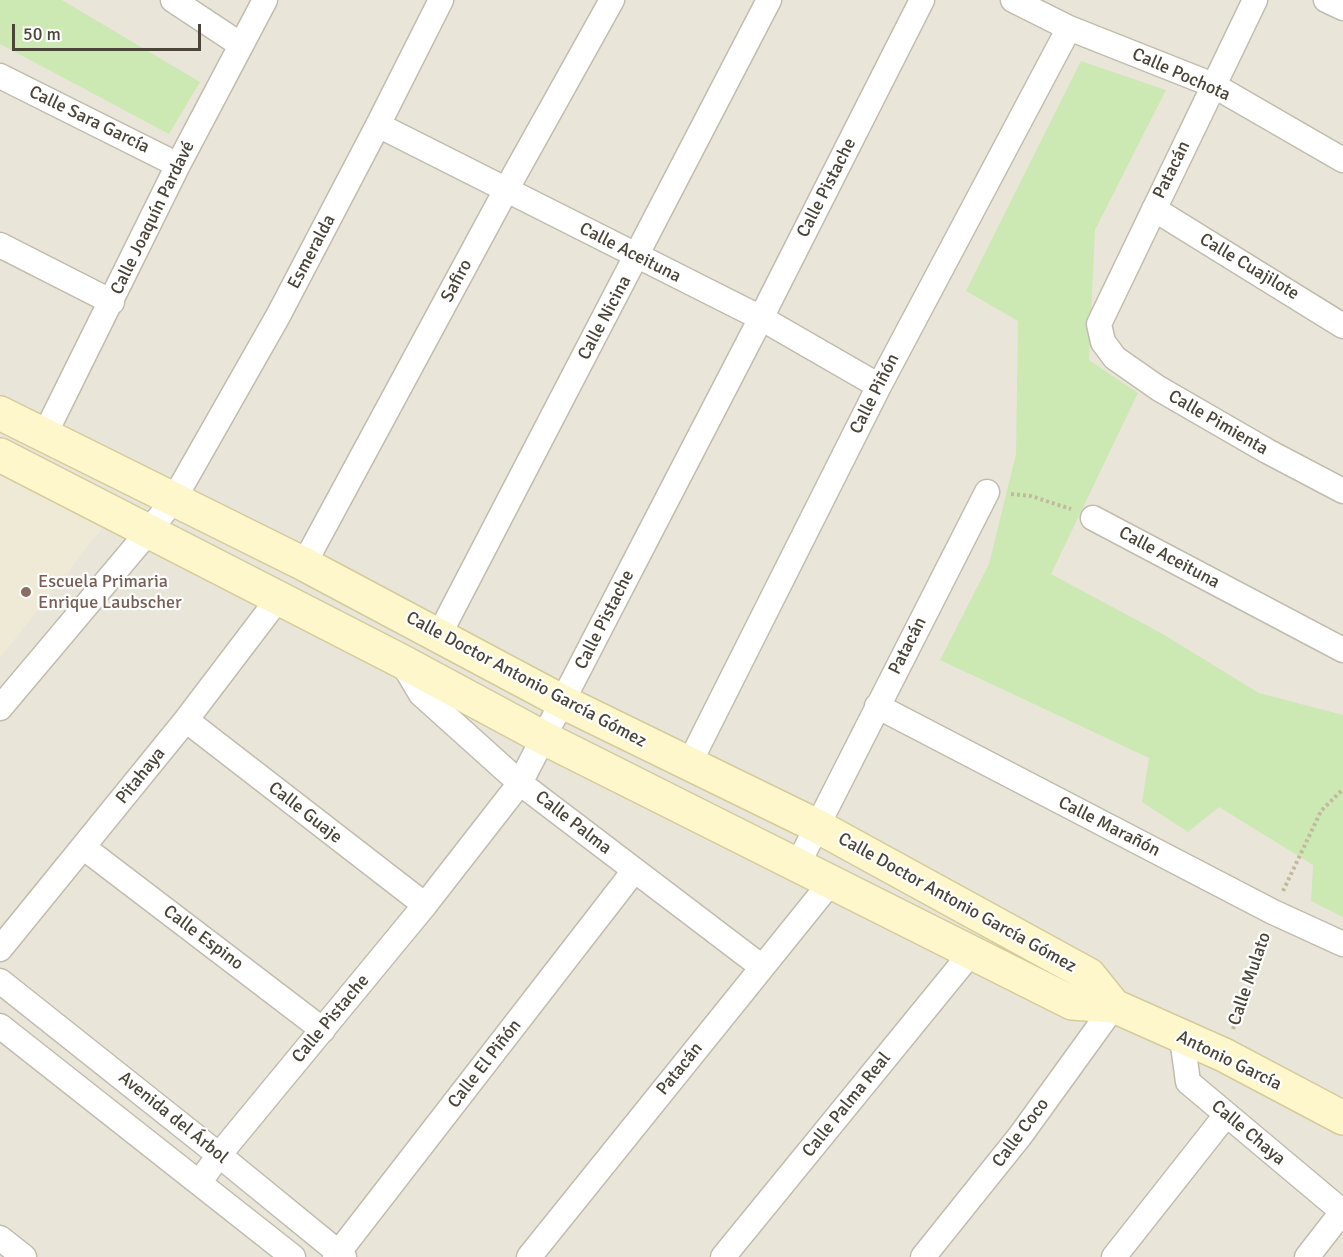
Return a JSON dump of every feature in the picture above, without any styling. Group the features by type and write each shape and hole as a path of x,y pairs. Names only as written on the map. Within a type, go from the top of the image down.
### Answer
{"street":[{"path":"173,0 241,45"},
{"name":"Calle Joaquín Pardavé","path":"44,436 178,165 265,0"},
{"name":"Esmeralda","path":"0,708 174,499 278,316 441,0"},
{"name":"Safiro","path":"304,564 506,190 612,0"},
{"name":"Calle Nicina","path":"439,635 769,0"},
{"name":"Calle Pistache","path":"199,1183 219,1155 425,905 520,783 761,318 922,0"},
{"name":"Calle Pochota","path":"1014,0 1069,28 1213,85 1343,160"},
{"name":"Patacán","path":"1103,342 1099,324 1255,0"},
{"path":"1326,0 1343,8"},
{"name":"Calle Piñón","path":"689,764 879,386 1069,28"},
{"name":"Calle Sara García","path":"0,76 178,165"},
{"name":"Calle Aceituna","path":"378,125 761,318 879,386"},
{"name":"Calle Cuajilote","path":"1154,209 1343,326"},
{"path":"0,245 112,302"},
{"name":"Calle Pimienta","path":"1103,342 1115,358 1158,388 1267,451 1343,491"},
{"name":"Calle Doctor Antonio García Gómez","path":"0,413 304,564 563,702 817,826 1089,975 1114,1006"},
{"name":"Calle Doctor Antonio García Gómez","path":"0,455 401,661 544,738 1072,1003 1114,1006"},
{"name":"Patacán","path":"798,864 987,492"},
{"name":"Calle Aceituna","path":"1093,518 1343,650"},
{"name":"Pitahaya","path":"0,949 186,720 278,599"},
{"name":"Calle Palma","path":"401,661 421,694 520,783 762,967"},
{"name":"Calle Marañón","path":"877,706 1273,912 1343,944"},
{"name":"Calle Guaje","path":"186,720 425,905"},
{"name":"Calle Espino","path":"83,847 323,1030"},
{"name":"Calle El Piñón","path":"339,1256 634,871"},
{"name":"Patacán","path":"529,1257 831,882"},
{"name":"Calle Palma Real","path":"723,1257 971,953"},
{"name":"Avenida del Árbol","path":"0,981 219,1155 339,1256"},
{"name":"Antonio García","path":"1114,1006 1224,1055 1343,1118"},
{"name":"Calle Coco","path":"924,1257 1020,1136 1114,1006"},
{"name":"Avenida del Árbol","path":"0,1026 293,1257"},
{"name":"Calle Chaya","path":"1182,1038 1188,1082 1343,1212"},
{"path":"1114,1257 1226,1115"},
{"path":"1307,1257 1343,1212"},
{"path":"0,1238 24,1257"}],"path":[{"path":"987,492 1031,496 1093,518"},
{"name":"Calle Mulato","path":"1224,1055 1273,912 1322,812 1343,789"}],"shaded area":[{"path":"0,0 1343,0 1343,1257 0,1257"},
{"name":"Escuela Primaria Enrique Laubscher","path":"0,472 104,526 0,658"}],"green space":[{"path":"0,0 62,0 200,82 169,134 0,44"},
{"path":"1081,61 1166,90 1095,230 1089,360 1138,393 1051,574 1161,633 1259,693 1343,715 1343,917 1311,901 1313,865 1219,807 1188,832 1142,802 1149,758 940,660 989,564 1016,454 1018,321 966,291"}],"place":[{"name":"Escuela Primaria Enrique Laubscher","path":"26,592"}]}
